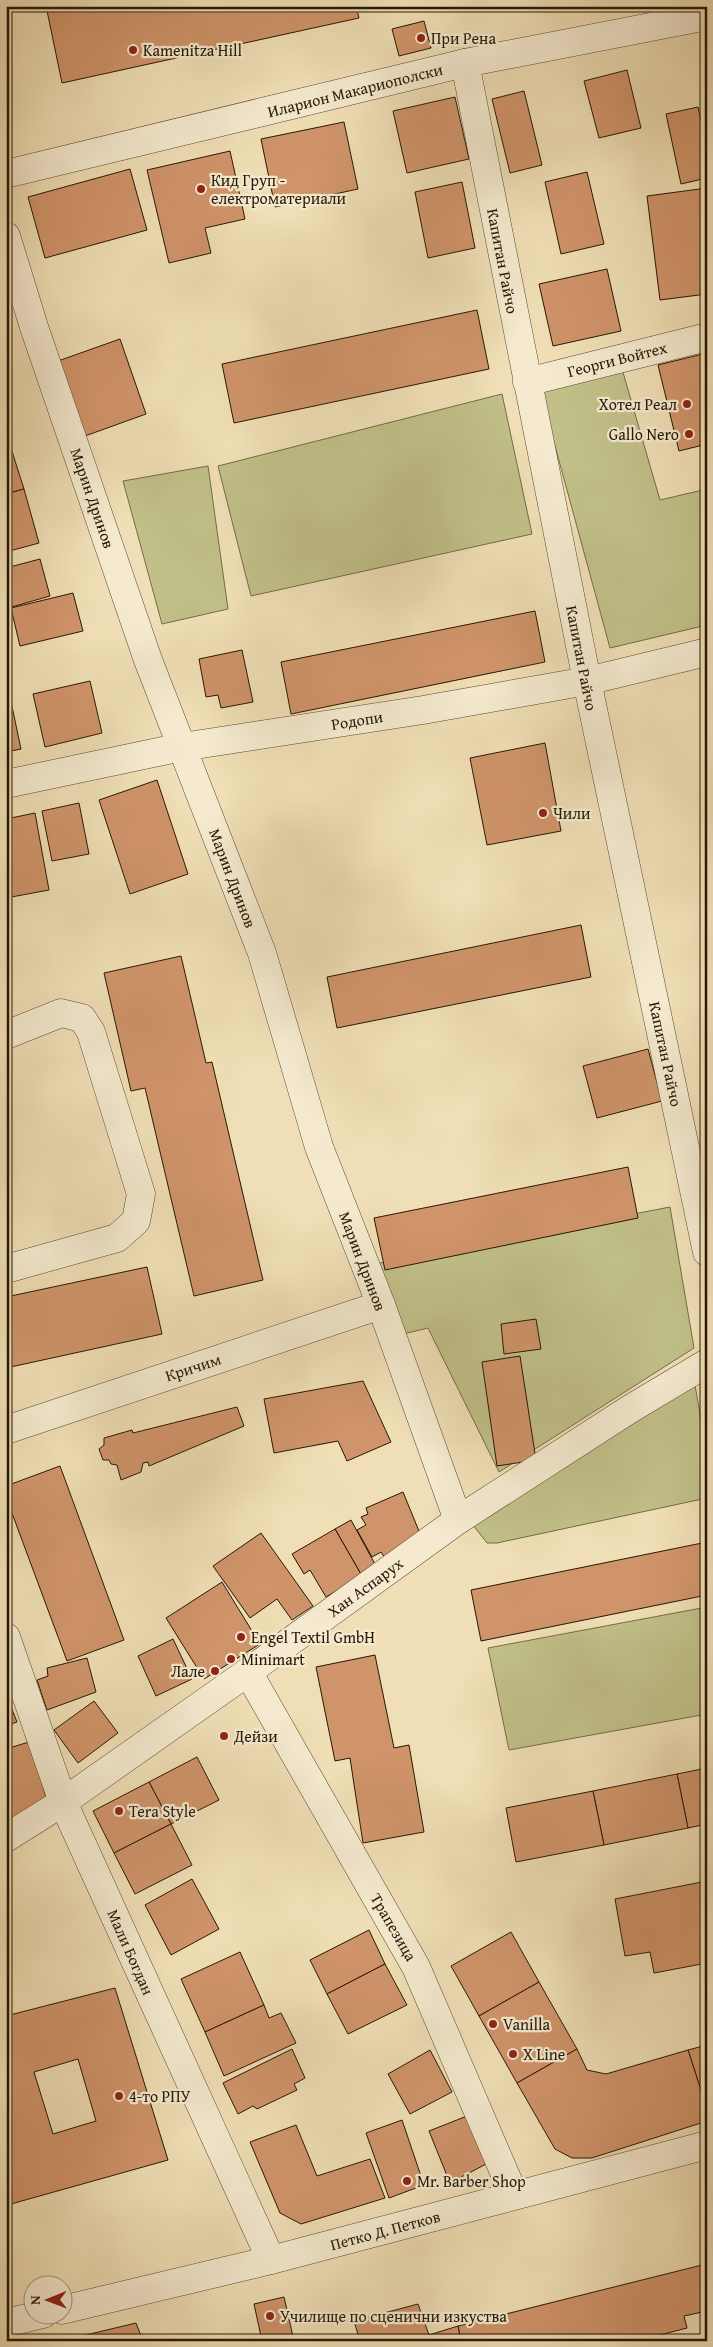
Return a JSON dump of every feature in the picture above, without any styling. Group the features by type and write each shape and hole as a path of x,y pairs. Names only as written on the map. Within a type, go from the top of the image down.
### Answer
{"street":[{"name":"Иларион Макариополски","path":"6,174 465,63 707,16"},
{"name":"Капитан Райчо","path":"465,63 587,681 707,1252"},
{"name":"Марин Дринов","path":"6,236 34,327 148,660 262,954 319,1147 380,1305 458,1520"},
{"name":"Георги Войтех","path":"527,382 707,337"},
{"name":"Родопи","path":"6,784 182,747 422,710 587,681 707,652"},
{"path":"6,1035 62,1013 82,1018 91,1032 141,1194 136,1221 117,1238 6,1269"},
{"name":"Кричим","path":"6,1430 380,1305"},
{"name":"Хан Аспарух","path":"6,1838 63,1802 248,1672 458,1520 630,1409 707,1364"},
{"name":"Мали Богдан","path":"6,1637 63,1802 271,2260"},
{"name":"Трапезица","path":"248,1672 416,1967 514,2194"},
{"name":"Петко Д. Петков","path":"72,2308 271,2260 514,2194 707,2146"},
{"path":"6,2323 22,2319"}],"shaded area":[{"path":"622,369 660,500 707,489 707,625 610,648 539,387"},
{"path":"502,394 532,534 251,596 218,466"},
{"path":"208,466 228,609 162,624 123,481"},
{"path":"670,1207 694,1348 499,1472 428,1328 399,1335 370,1265"},
{"path":"694,1380 707,1452 707,1498 497,1543 487,1543 470,1521"},
{"path":"707,1607 707,1714 509,1750 488,1648"}],"building":[{"name":"Kamenitza Hill","path":"46,6 356,6 359,18 62,83"},
{"path":"424,21 431,48 399,56 392,29"},
{"path":"627,70 641,128 599,138 584,81"},
{"path":"524,91 542,165 510,173 492,99"},
{"path":"455,97 469,159 407,173 393,111"},
{"path":"698,107 707,148 707,178 681,184 666,114"},
{"path":"344,122 358,189 275,207 261,139"},
{"path":"230,151 245,219 205,228 211,253 169,263 147,170"},
{"path":"130,169 147,230 45,258 28,197"},
{"path":"587,172 604,244 561,254 545,182"},
{"path":"462,182 475,248 428,258 415,192"},
{"path":"707,188 707,294 660,300 647,196"},
{"path":"607,269 621,331 553,346 539,284"},
{"path":"477,310 489,369 234,423 222,364"},
{"path":"120,339 146,414 85,436 58,361"},
{"name":"Хотел Реал","path":"707,353 707,444 679,451 658,365"},
{"path":"10,445 24,489 6,494 6,447"},
{"path":"24,489 39,543 6,552 6,494"},
{"path":"40,559 50,596 8,608 6,568"},
{"path":"73,593 83,631 20,646 11,608"},
{"path":"535,611 545,662 291,714 281,662"},
{"path":"242,650 253,702 221,708 218,695 206,697 199,659"},
{"path":"6,678 21,749 6,752"},
{"path":"90,681 102,733 45,747 33,694"},
{"path":"545,743 561,831 487,845 470,758"},
{"path":"157,780 188,874 130,894 99,800"},
{"path":"79,803 89,854 52,861 42,811"},
{"path":"35,813 49,890 6,898 6,819"},
{"path":"581,925 591,977 337,1028 327,977"},
{"path":"181,956 206,1063 212,1062 263,1280 194,1296 145,1088 131,1091 104,973"},
{"path":"6,1002 13,1020 6,1022"},
{"path":"648,1049 662,1101 597,1118 583,1066"},
{"path":"628,1167 638,1218 385,1270 374,1218"},
{"path":"147,1267 162,1334 6,1368 6,1297"},
{"path":"536,1319 541,1349 504,1354 501,1324"},
{"path":"520,1356 536,1460 497,1466 482,1362"},
{"path":"363,1381 391,1442 347,1461 338,1441 274,1453 264,1399"},
{"path":"237,1407 244,1426 149,1466 148,1462 143,1463 141,1472 121,1480 117,1465 111,1464 109,1460 103,1460 99,1449 104,1445 104,1438 132,1430 133,1433"},
{"path":"60,1466 124,1640 67,1661 6,1497 6,1486"},
{"path":"403,1492 421,1536 385,1558 381,1552 372,1557 357,1530 366,1525 361,1517 368,1514 366,1508"},
{"path":"351,1520 376,1566 362,1576 335,1529"},
{"path":"335,1529 362,1576 326,1597 310,1570 304,1574 292,1554"},
{"path":"261,1533 313,1606 292,1620 277,1599 250,1618 213,1566"},
{"path":"707,1542 707,1595 481,1641 471,1590"},
{"path":"222,1582 260,1644 204,1679 166,1618"},
{"path":"173,1639 192,1679 156,1696 138,1656"},
{"path":"375,1655 394,1748 409,1745 424,1832 363,1843 350,1758 335,1761 316,1667"},
{"path":"87,1658 96,1692 47,1710 37,1680 48,1676 47,1668"},
{"path":"6,1694 17,1722 6,1726"},
{"path":"94,1701 118,1733 78,1763 54,1730"},
{"path":"29,1742 49,1806 6,1820 6,1749"},
{"path":"197,1757 219,1800 171,1824 149,1782"},
{"path":"707,1768 707,1824 688,1828 677,1774"},
{"path":"677,1774 688,1828 604,1845 593,1791"},
{"path":"149,1782 171,1824 114,1853 93,1811"},
{"path":"593,1791 604,1845 516,1862 506,1808"},
{"path":"171,1824 192,1865 135,1894 114,1853"},
{"path":"192,1879 219,1929 171,1955 145,1905"},
{"path":"707,1881 707,1963 654,1973 650,1952 625,1956 615,1899"},
{"path":"369,1930 385,1964 327,1994 310,1960"},
{"path":"511,1932 539,1982 479,2016 451,1966"},
{"path":"240,1952 264,2005 205,2032 181,1979"},
{"path":"385,1964 407,2005 348,2034 327,1994"},
{"path":"539,1982 577,2049 517,2083 479,2016"},
{"name":"4-то РПУ","path":"115,1988 168,2160 11,2204 6,2188 6,2016","holes":["78,2059 96,2121 53,2134 34,2072"]},
{"path":"264,2005 269,2018 281,2013 296,2043 224,2076 205,2032"},
{"path":"707,2045 707,2109 688,2050"},
{"path":"292,2049 305,2078 294,2084 297,2090 257,2109 253,2106 238,2114 223,2083"},
{"path":"577,2049 587,2070 606,2074 688,2050 707,2109 707,2121 592,2158 572,2158 555,2149 517,2083"},
{"path":"430,2050 452,2092 410,2114 388,2074"},
{"path":"467,2116 488,2163 450,2183 429,2131"},
{"path":"402,2120 424,2185 389,2198 366,2133"},
{"path":"296,2125 317,2176 370,2159 385,2198 301,2224 280,2213 250,2142"},
{"path":"706,2264 707,2311 684,2316 687,2328 637,2341 461,2341 458,2326"},
{"path":"284,2297 294,2341 262,2341 254,2304"},
{"path":"418,2304 429,2335 458,2326 461,2341 360,2341 354,2321"},
{"path":"136,2323 143,2341 69,2341 69,2339"}],"place":[{"name":"При Рена","path":"421,38"},
{"name":"Kamenitza Hill","path":"133,50"},
{"name":"Кид Груп - електроматериали","path":"201,189"},
{"name":"Хотел Реал","path":"687,404"},
{"name":"Gallo Nero","path":"689,434"},
{"name":"Чили","path":"543,813"},
{"name":"Engel Textil GmbH","path":"241,1637"},
{"name":"Minimart","path":"231,1659"},
{"name":"Лале","path":"215,1671"},
{"name":"Дейзи","path":"224,1736"},
{"name":"Tera Style","path":"119,1811"},
{"name":"Vanilla","path":"493,2024"},
{"name":"X Line","path":"513,2054"},
{"name":"4-то РПУ","path":"119,2096"},
{"name":"Mr. Barber Shop","path":"407,2181"},
{"name":"Училище по сценични изкуства","path":"270,2316"}]}
